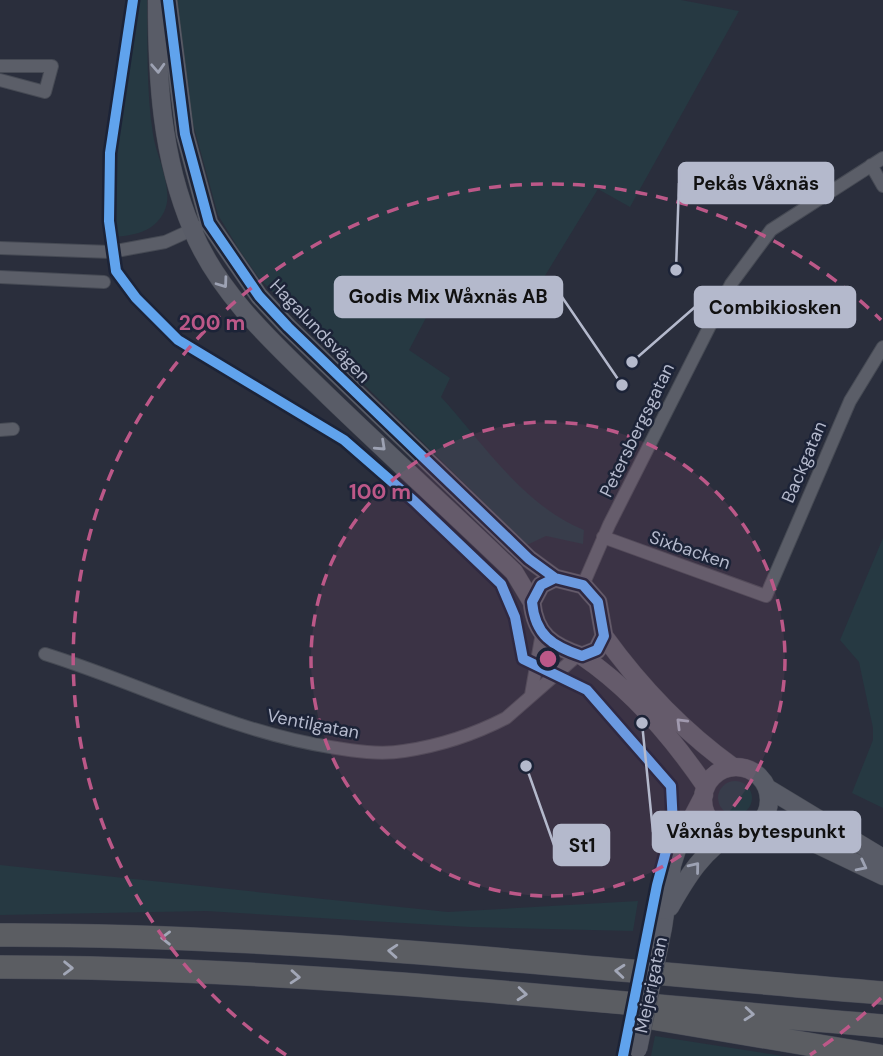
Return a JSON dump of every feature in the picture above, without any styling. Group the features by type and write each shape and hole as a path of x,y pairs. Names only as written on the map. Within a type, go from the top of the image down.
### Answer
{"highway":[{"path":"0,935 189,939 410,952 883,993"},
{"path":"0,967 189,970 559,997 883,1026"},
{"path":"559,997 663,1022 879,1056"}],"street":[{"name":"Hagalundsvägen","path":"157,0 158,69 164,136 200,226 288,327 529,559 555,578"},
{"name":"Hagalundsvägen","path":"168,0 185,134 208,262 262,331 514,572 532,602"},
{"path":"0,66 52,66 45,92 0,80"},
{"name":"Petersbergsgatan","path":"583,584 603,537 731,284 771,230 883,158"},
{"path":"871,165 883,186"},
{"path":"0,248 111,252 164,242 200,226"},
{"path":"0,277 104,282"},
{"name":"Backgatan","path":"766,596 850,401 883,346"},
{"name":"Sixbacken","path":"603,537 766,596"},
{"path":"883,858 767,788 753,772 733,767 703,746 651,693 604,636 598,602 583,584 555,578 541,585 532,602 534,616 542,634 555,646 580,655 606,672 638,702 687,759 705,791 706,812 711,820 726,831 795,834 883,876"},
{"path":"531,695 542,634"},
{"path":"580,655 597,650 604,636"},
{"name":"Ventilgatan","path":"45,654 272,737 369,752 404,752 470,733 506,718 580,655"},
{"path":"705,791 717,773 733,767"},
{"path":"744,830 760,822 768,806 767,788"},
{"name":"Mejerigatan","path":"637,1053 667,914 669,882 679,843 705,791"},
{"name":"Mejerigatan","path":"667,914 695,866 715,846 744,830"}],"shaded area":[{"path":"139,0 147,0 151,118 166,184 167,204 160,219 149,228 115,237 116,148"},
{"path":"176,0 681,0 739,11 630,207 598,189 521,315 448,276 409,350 450,378 441,397 523,489 542,506 584,530 583,544 546,536 527,545 259,278 218,215 192,120 180,50"},
{"path":"883,538 883,808 852,793 873,740 873,728 859,662 840,640"},
{"path":"735,781 747,786 752,798 747,810 735,815 723,810 718,798 723,786"},
{"path":"0,865 448,912 638,901 633,931 470,927 206,911 0,915"},
{"path":"655,1036 783,1056 651,1056"}],"cycle path":[{"path":"133,0 110,153 109,221 116,271 136,298 178,340 344,440 414,501 501,584 515,617 523,659 587,690 671,786 673,825 657,885 623,1056"},
{"path":"168,0 185,134 209,223 259,296 288,327 529,559 555,578 583,585 598,602 604,636 597,650 582,656 562,648 541,631 532,602 541,585 555,578"}],"place":[{"name":"Pekås Våxnäs","path":"676,270"},
{"name":"Combikiosken","path":"632,362"},
{"name":"Godis Mix Wåxnäs AB","path":"622,385"},
{"name":"Våxnås bytespunkt","path":"642,723"},
{"name":"St1","path":"526,766"}]}
